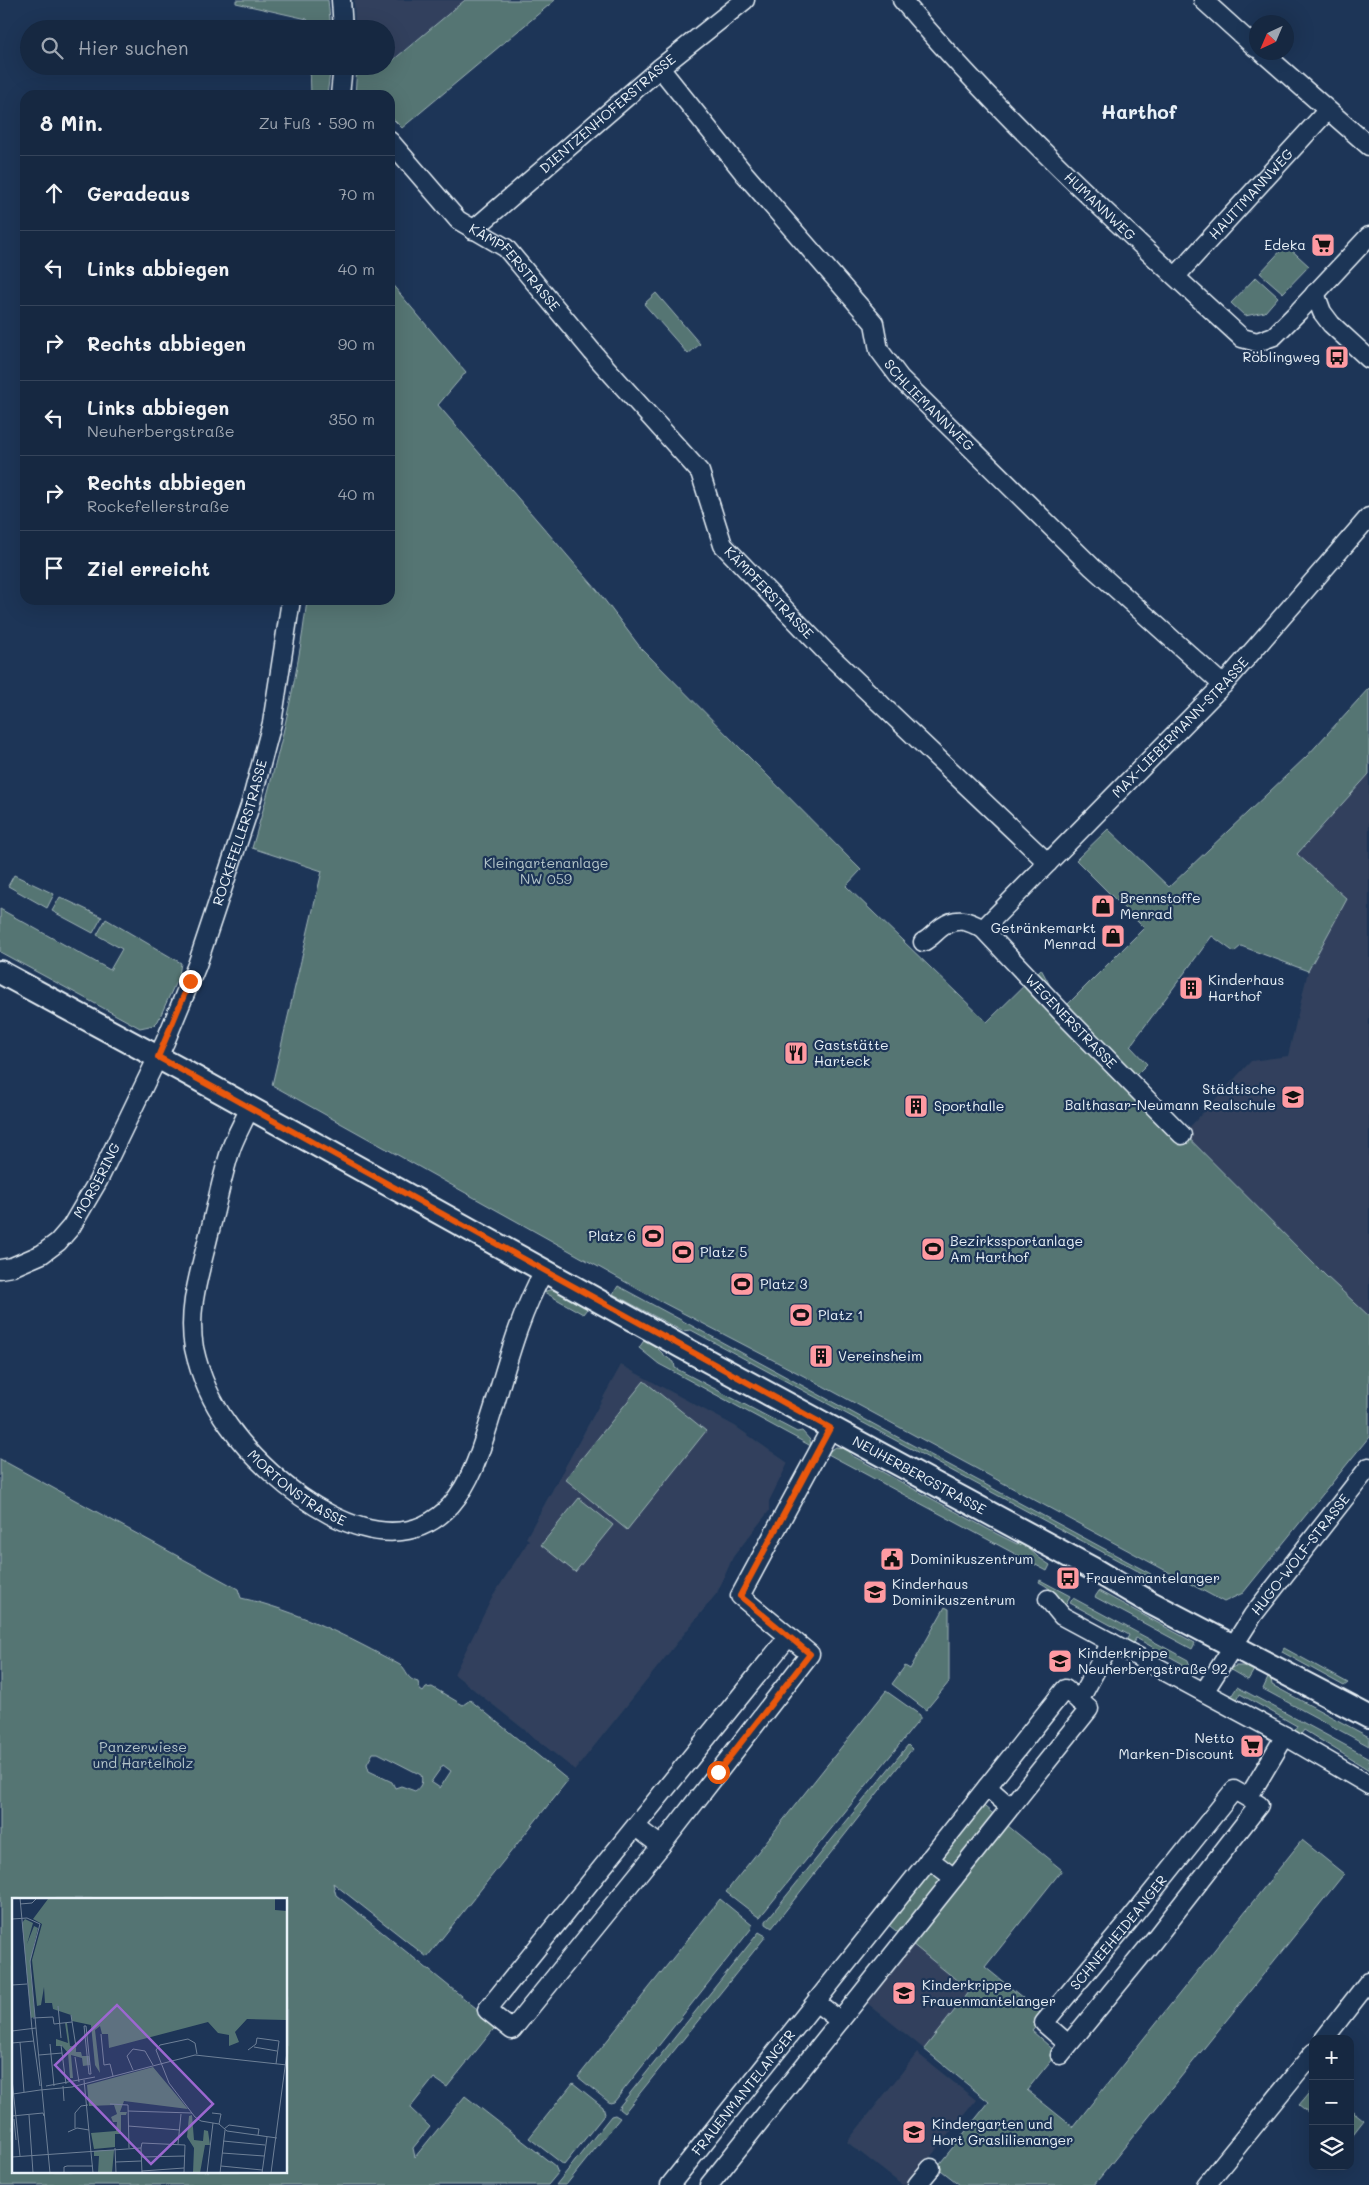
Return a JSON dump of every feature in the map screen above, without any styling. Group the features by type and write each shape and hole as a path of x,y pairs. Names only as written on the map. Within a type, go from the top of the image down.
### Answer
{"main road":[{"name":"NEUHERBERGSTRASSE","path":"0,972 250,1107 830,1428 1093,1569 1151,1603 1369,1717"}],"street":[{"path":"342,0 343,20"},
{"name":"DIENTZENHOFERSTRASSE","path":"473,230 660,68 745,0"},
{"name":"HUMANNWEG","path":"902,0 1007,114 1111,217 1242,338 1257,342 1274,336 1369,236"},
{"path":"1203,0 1249,42"},
{"path":"1271,60 1369,146"},
{"name":"SCHLIEMANNWEG","path":"660,68 742,172 874,323 879,350 900,378 1085,560 1223,685"},
{"path":"341,90 342,75"},
{"name":"HAUTTMANNWEG","path":"1176,276 1327,111"},
{"name":"KÄMPFERSTRASSE","path":"395,147 458,220 506,248 600,361 700,472 723,544 825,651 1048,863"},
{"path":"1315,293 1322,312 1331,324 1369,359"},
{"name":"MAX-LIEBERMANN-STRASSE","path":"983,929 1223,685 1369,517"},
{"name":"ROCKEFELLERSTRASSE","path":"158,1057 197,964 250,806 272,723 290,605"},
{"path":"923,942 933,937 942,927 955,921 968,920 983,929"},
{"name":"WEGENERSTRASSE","path":"983,929 1182,1135"},
{"name":"MORSERING","path":"0,1269 12,1267 42,1254 58,1242 71,1227 98,1181 158,1057"},
{"name":"MORTONSTRASSE","path":"250,1107 231,1148 194,1293 192,1325 194,1348 200,1372 212,1399 229,1427 277,1480 308,1503 344,1521 370,1529 398,1532 422,1525 434,1519 450,1505 465,1486 478,1459 521,1319 544,1270"},
{"path":"789,1636 487,2010 512,2030 661,1846 810,1654 789,1636 740,1596 830,1428"},
{"name":"HUGO-WOLF-STRASSE","path":"1234,1645 1254,1615 1369,1467"},
{"path":"1048,1599 1062,1616 1285,1736 1369,1785"},
{"path":"709,2185 1088,1709 1079,1701 1111,1642"},
{"path":"1204,1692 1234,1645"},
{"name":"FRAUENMANTELANGER","path":"671,2185 1065,1689 1079,1701"},
{"path":"1248,1798 1285,1736"},
{"path":"986,1787 1010,1807"},
{"name":"SCHNEEHEIDEANGER","path":"1234,1790 1259,1805 1154,1940 1064,2050 1044,2023 1212,1817 1234,1790"},
{"path":"1212,1817 1235,1836"},
{"path":"636,1827 661,1846"},
{"path":"930,1859 954,1878"},
{"path":"1327,2035 1369,1981"},
{"path":"816,2002 840,2021"},
{"path":"1206,2185 1309,2058"},
{"path":"917,2185 931,2168"}],"shaded area":[{"path":"354,0 465,0 395,58 395,20 355,20"},
{"name":"Städtische Balthasar-Neumann Realschule","path":"1369,774 1369,1316 1326,1276 1184,1133 1251,1061 1288,1056 1308,971 1346,900 1297,854"},
{"path":"621,1365 735,1426 788,1463 769,1501 769,1511 733,1557 717,1593 575,1770 454,1674 493,1596 529,1540 526,1538"},
{"path":"909,1941 970,1991 924,2049 862,1999"},
{"path":"917,2053 976,2100 908,2185 902,2185 847,2142"}],"green space":[{"path":"236,0 328,0 330,20 307,20 236,3"},
{"path":"465,0 555,0 402,128 395,121 395,90 355,90 356,75 395,75 395,58"},
{"path":"310,75 330,75 328,90 311,90"},
{"path":"1286,245 1309,266 1283,293 1260,273"},
{"path":"1256,277 1278,297 1265,312 1245,316 1231,303"},
{"name":"Kleingartenanlage NW 059","path":"395,288 466,372 438,405 597,590 640,647 861,870 846,886 987,1022 1041,969 1063,1009 1144,928 1076,860 1108,829 1169,887 1307,756 1369,688 1369,774 1297,854 1347,899 1308,971 1241,946 1234,952 1212,936 1130,1046 1147,1064 1131,1080 1326,1276 1369,1316 1369,1437 1243,1593 1224,1602 823,1386 656,1299 272,1085 322,871 252,848 285,726 306,605 395,605"},
{"path":"656,293 700,344 688,354 644,304"},
{"path":"14,875 54,894 47,908 8,886"},
{"path":"60,897 102,917 93,933 52,911"},
{"path":"0,909 110,970 122,949 97,935 106,919 181,963 179,975 158,1021 154,1025 140,1028 0,952"},
{"path":"618,1286 1151,1574 1149,1577 691,1330 682,1331 613,1294"},
{"path":"555,1290 590,1305 583,1314 544,1292"},
{"path":"645,1339 674,1362 675,1368 797,1432 802,1431 810,1440 811,1446 659,1364 639,1348"},
{"path":"644,1381 706,1431 627,1530 565,1479"},
{"path":"836,1447 849,1449 851,1455 997,1534 1017,1544 1022,1542 1050,1565 1047,1571 826,1453"},
{"name":"Panzerwiese und Hartelholz","path":"0,1459 238,1589 241,1598 303,1617 400,1665 409,1677 418,1682 420,1690 423,1692 426,1688 432,1687 463,1705 470,1700 568,1780 427,1957 333,1883 336,1895 497,2025 447,2087 434,2078 410,2108 430,2127 413,2148 415,2157 465,2096 555,2166 558,2173 548,2185 0,2185","holes":["373,1753 378,1753 421,1775 422,1782 420,1786 415,1791 401,1786 395,1788 392,1782 369,1771 367,1764","443,1765 451,1771 440,1788 431,1782"]},
{"path":"579,1498 613,1525 575,1572 541,1545"},
{"path":"1040,1580 1070,1596 1064,1607 1052,1591 1039,1582"},
{"path":"1099,1591 1195,1643 1192,1649 1095,1597"},
{"path":"1073,1598 1188,1660 1190,1666 1185,1676 1179,1673 1183,1664 1136,1638 1131,1647 1125,1643 1129,1635 1070,1603"},
{"path":"945,1607 949,1609 949,1682 926,1710 892,1684 905,1666 910,1669"},
{"path":"1284,1648 1348,1683 1344,1686 1282,1652"},
{"path":"1236,1666 1244,1666 1254,1670 1248,1680 1229,1669"},
{"path":"1268,1678 1271,1679 1272,1685 1369,1737 1369,1746 1263,1689"},
{"path":"1237,1687 1369,1758 1369,1770 1304,1730 1298,1738 1293,1735 1297,1726 1240,1694 1235,1703 1229,1700"},
{"path":"886,1691 920,1715 920,1719 760,1917 757,1916 726,1892"},
{"path":"908,1745 912,1749 772,1928 766,1924 766,1921"},
{"path":"980,1803 1062,1870 985,1967 1045,2016 1032,2031 1057,2053 1027,2090 1073,2127 1302,1840 1344,1874 1094,2185 960,2185 937,2167 989,2102 924,2049 970,1991 885,1922"},
{"path":"720,1899 752,1925 751,1929 614,2102 610,2103 578,2077"},
{"path":"759,1932 766,1936 624,2113 619,2107"},
{"path":"573,2083 603,2107 605,2114 564,2165 529,2138"},
{"path":"1309,2093 1309,2113 1299,2105"},
{"path":"1354,2112 1364,2120 1354,2133"},
{"path":"615,2115 620,2118 566,2185 556,2185 611,2116"}],"place":[{"name":"Edeka","path":"1323,245"},
{"name":"Röblingweg","path":"1337,357"},
{"name":"Brennstoffe Menrad","path":"1103,906"},
{"name":"Getränkemarkt Menrad","path":"1113,936"},
{"name":"Kinderhaus Harthof","path":"1191,988"},
{"name":"Gaststätte Harteck","path":"796,1053"},
{"name":"Städtische Balthasar-Neumann Realschule","path":"1293,1097"},
{"name":"Sporthalle","path":"916,1106"},
{"name":"Platz 6","path":"653,1236"},
{"name":"Bezirkssportanlage Am Harthof","path":"933,1249"},
{"name":"Platz 5","path":"683,1252"},
{"name":"Platz 3","path":"742,1284"},
{"name":"Platz 1","path":"801,1315"},
{"name":"Vereinsheim","path":"821,1356"},
{"name":"Dominikuszentrum","path":"892,1559"},
{"name":"Frauenmantelanger","path":"1068,1578"},
{"name":"Kinderhaus Dominikuszentrum","path":"875,1592"},
{"name":"Kinderkrippe Neuherbergstraße 92","path":"1060,1661"},
{"name":"Netto Marken-Discount","path":"1252,1746"},
{"name":"Kinderkrippe Frauenmantelanger","path":"904,1993"},
{"name":"Kindergarten und Hort Graslilienanger","path":"914,2132"}],"district":[{"name":"Harthof","path":"1139,112"}],"route":[{"path":"190,981 158,1057 830,1428 740,1596 810,1654 718,1772"}]}
